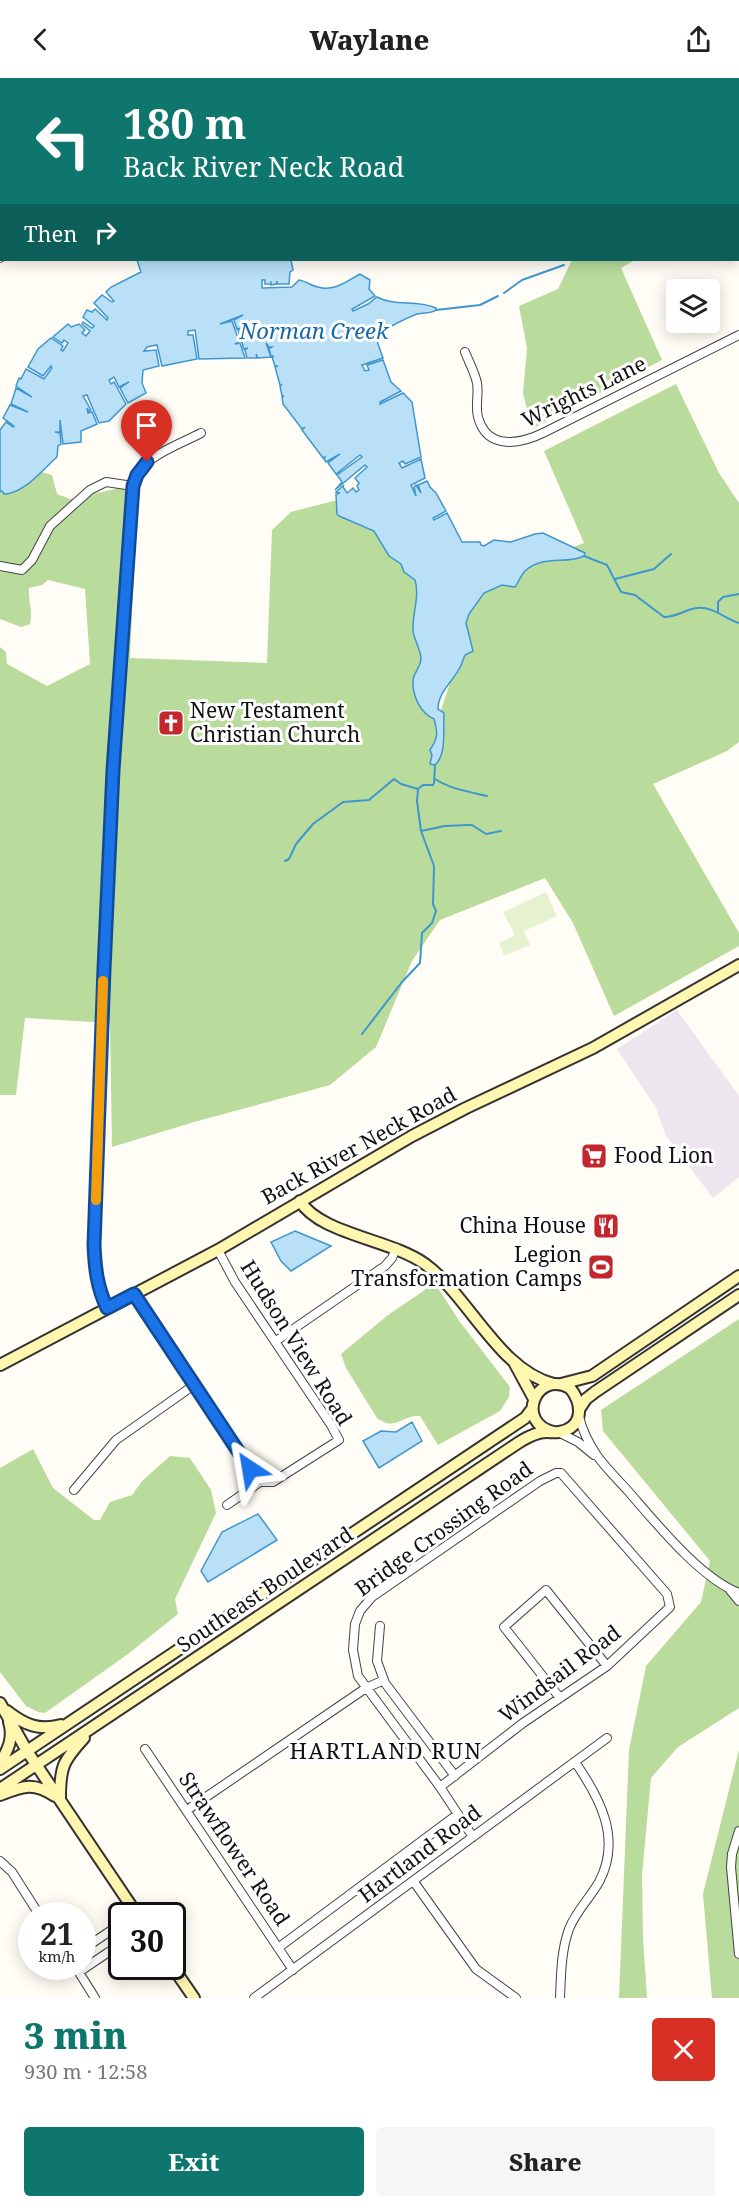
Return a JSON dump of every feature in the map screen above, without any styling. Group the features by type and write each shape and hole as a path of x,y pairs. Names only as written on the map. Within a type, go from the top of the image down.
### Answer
{"main road":[{"name":"Back River Neck Road","path":"0,1365 218,1250 411,1136 593,1048 739,965"},
{"path":"300,1201 306,1211 318,1220 396,1248 413,1256 434,1271 513,1361 541,1380 570,1388 578,1401 580,1412"},
{"path":"533,1404 540,1389 592,1376 739,1276"},
{"path":"513,1361 533,1404 535,1419 542,1427 556,1432 567,1429 574,1424 586,1399 739,1295"},
{"name":"Southeast Boulevard","path":"0,1768 525,1418 533,1404"},
{"name":"Southeast Boulevard","path":"0,1789 518,1443 540,1433 556,1432"},
{"path":"2,1705 19,1720 32,1727 49,1728 70,1723"},
{"path":"2,1705 27,1751 127,1902"},
{"path":"0,1763 10,1747 11,1736 2,1705"},
{"path":"60,1799 61,1769 67,1758 95,1726"},
{"path":"0,1795 34,1785 42,1787 60,1799"},
{"path":"182,1980 194,1998"}],"street":[{"name":"Wrights Lane","path":"465,352 477,386 477,409 481,424 491,437 515,442 530,440 739,335"},
{"path":"107,1308 96,1281 94,1245 113,770 133,486 137,475 147,462 201,434"},
{"path":"0,566 22,570 33,560 50,526 90,490 106,482 133,486"},
{"path":"276,1341 385,1266 392,1258 396,1248"},
{"name":"Hudson View Road","path":"218,1250 235,1282 276,1341 339,1440 273,1482 260,1482 227,1505"},
{"path":"134,1294 260,1482"},
{"path":"74,1490 116,1440 194,1385"},
{"path":"580,1412 585,1435 598,1457"},
{"path":"556,1432 578,1442 598,1457 667,1534 693,1560 729,1589 739,1601"},
{"name":"Windsail Road","path":"440,1787 523,1723 607,1666 670,1607 667,1594 561,1473"},
{"name":"Bridge Crossing Road","path":"473,1837 440,1787 366,1688 356,1668 353,1650 356,1624 360,1611 372,1597 522,1493 550,1475 561,1473"},
{"path":"729,1589 739,1593"},
{"path":"560,1698 504,1627 546,1590 607,1666"},
{"path":"380,1626 377,1654 384,1680 455,1776"},
{"path":"187,1810 366,1688 384,1680"},
{"name":"Hartland Road","path":"254,1998 607,1738"},
{"name":"Strawflower Road","path":"145,1749 293,1970"},
{"path":"560,1998 562,1958 568,1931 578,1912 600,1881 609,1853 606,1818 593,1788 575,1762"},
{"path":"278,1948 458,1814"},
{"path":"739,1831 732,1854 731,1867 739,1954"},
{"path":"0,1861 12,1872 31,1902"},
{"path":"414,1882 476,1969 516,1998"},
{"path":"84,1980 96,1998"}],"shaded area":[{"path":"677,1010 739,1096 739,1177 713,1198 666,1136 655,1106 617,1049"}],"green space":[{"path":"572,261 633,261 621,268 662,360 532,429 523,393 527,348 519,306 558,289"},
{"path":"676,384 719,473 739,503 739,742 727,751 653,784 739,933 739,946 614,1016 573,923 545,878 440,920 412,961 376,1047 330,1085 112,1147 110,1023 25,1018 16,1095 0,1095 0,647 6,652 7,664 47,686 90,664 85,589 48,580 42,585 29,588 30,624 21,627 0,619 0,493 42,472 52,475 57,494 70,499 138,484 130,658 267,663 272,530 291,512 337,500 375,529 420,584 437,723 453,673 460,610 492,582 584,543 544,451"},
{"path":"546,892 557,916 524,931 530,945 504,956 499,943 515,935 503,912"},
{"path":"434,1282 460,1322 510,1387 509,1397 500,1411 438,1445 420,1416 413,1416 394,1423 383,1422 377,1418 346,1368 341,1354 388,1315"},
{"path":"739,1319 739,1708 678,1747 651,1778 642,1875 647,1998 619,1998 629,1750 646,1666 701,1602 710,1561 603,1431 601,1410"},
{"path":"33,1449 53,1488 94,1520 100,1520 110,1502 132,1495 142,1481 170,1456 190,1458 211,1490 216,1513 175,1599 178,1614 128,1654 45,1713 26,1706 0,1672 0,1468"},
{"path":"739,1750 739,1998 712,1998 703,1894"}],"water":[{"name":"Norman Creek","path":"137,261 291,261 293,270 290,272 289,284 277,284 277,281 276,284 271,285 265,284 265,280 262,280 262,288 292,287 299,280 329,288 360,274 370,280 369,289 375,296 352,309 353,311 377,297 391,302 429,305 436,308 432,312 407,318 377,335 383,358 362,365 365,371 369,370 367,365 383,360 391,382 401,391 380,404 403,393 412,402 421,457 405,464 403,461 399,463 402,468 421,459 425,478 411,485 416,496 414,487 416,485 421,493 418,485 427,481 446,511 433,518 434,520 447,513 462,542 480,542 484,546 494,540 511,542 543,533 585,553 577,559 547,561 532,566 523,573 515,587 502,585 484,593 469,614 466,623 473,651 465,655 440,698 438,709 444,713 444,741 439,760 435,765 430,764 432,755 430,750 436,735 434,719 421,708 413,686 421,658 413,631 417,593 415,580 404,572 401,564 389,556 374,531 337,514 336,494 340,493 336,492 344,485 347,493 353,488 356,492 359,490 357,486 359,483 355,478 367,467 365,465 335,490 342,482 337,475 362,457 360,455 336,474 328,463 340,454 326,462 325,457 323,458 302,430 305,427 302,429 283,404 282,397 284,396 282,396 280,386 282,385 280,385 275,367 278,366 275,366 272,357 274,356 271,356 269,349 272,347 266,343 271,357 258,358 256,354 257,358 247,358 245,350 248,348 244,349 241,340 245,338 241,339 238,330 241,328 237,329 234,320 243,315 220,324 232,321 239,341 235,344 240,343 245,358 199,359 195,330 188,331 188,335 193,335 197,359 162,366 157,345 147,347 144,351 156,350 159,366 143,370 142,383 146,393 128,403 120,388 129,382 119,387 114,377 109,380 111,384 114,382 126,404 109,421 99,423 87,395 83,396 91,410 87,408 88,413 92,412 97,424 81,431 81,442 63,444 60,420 60,432 55,432 60,433 61,444 58,446 57,457 19,490 4,494 0,492 0,430 6,422 14,426 3,418 10,405 28,412 11,404 16,388 32,397 16,386 19,378 21,379 26,369 44,379 52,368 51,366 43,376 28,367 38,349 51,338 63,346 61,350 63,351 68,343 64,340 62,343 53,337 68,324 71,327 79,324 85,330 82,333 86,336 90,331 82,324 83,322 92,328 94,326 83,317 87,310 92,312 95,309 107,320 108,318 94,303 102,295 114,301 106,292 111,287 141,272"},
{"path":"295,1231 331,1246 291,1271 281,1261 271,1242"},
{"path":"412,1422 422,1441 379,1468 363,1441 381,1431 396,1432"},
{"path":"258,1514 277,1540 208,1582 201,1571 222,1532"}],"waterway":[{"path":"504,293 522,280 564,265"},
{"path":"436,310 480,305 498,296"},
{"path":"615,579 654,569 671,554"},
{"path":"584,556 607,565 621,592 635,595 664,617 703,608 739,623"},
{"path":"718,612 718,602 723,597 739,594"},
{"path":"285,861 289,859 296,844 313,824 343,802 369,800 394,779 401,784 418,789 423,785 433,785 435,765"},
{"path":"435,779 454,788 487,796"},
{"path":"362,1034 402,982 420,963 422,933 432,923 436,911 433,904 434,866 421,831 417,801 418,789"},
{"path":"421,831 445,826 468,825 486,834 501,831"}],"slow traffic":[{"path":"96,1200 103,981"}],"place":[{"name":"New Testament Christian Church","path":"171,723"},
{"name":"Food Lion","path":"594,1156"},
{"name":"China House","path":"606,1226"},
{"name":"Legion Transformation Camps","path":"601,1267"}],"district":[{"name":"HARTLAND RUN","path":"386,1751"}],"route":[{"path":"147,462 137,475 133,486 113,770 94,1245 96,1281 107,1308 134,1294 250,1469"}]}
